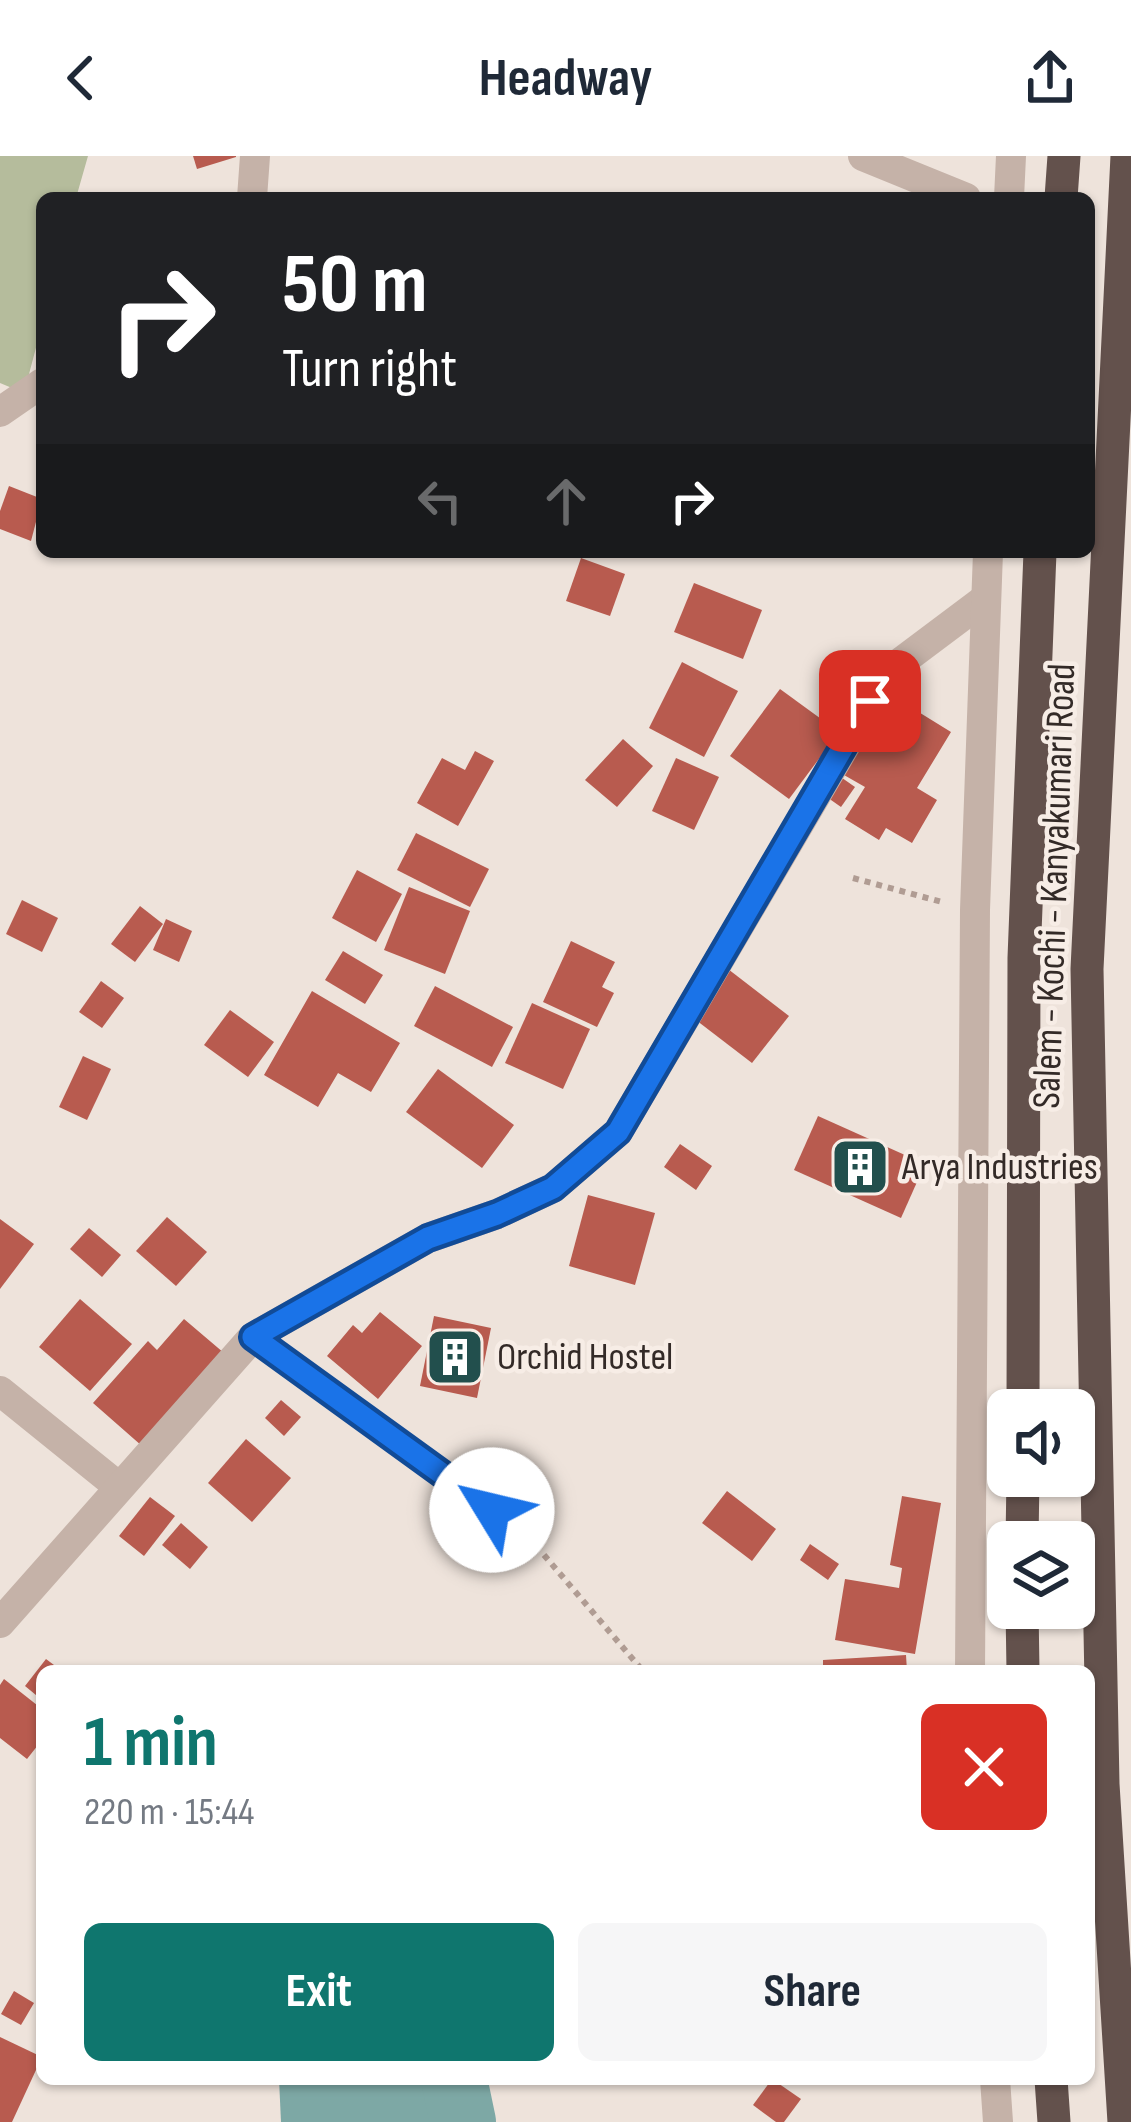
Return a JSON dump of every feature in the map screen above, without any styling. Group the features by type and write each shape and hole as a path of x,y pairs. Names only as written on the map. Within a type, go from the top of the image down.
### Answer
{"highway":[{"path":"1061,192 1064,156"},
{"name":"Salem - Kochi - Kanyakumari Road","path":"1124,2122 1103,1784 1087,969 1127,156"},
{"name":"Salem - Kochi - Kanyakumari Road","path":"1023,1389 1024,958 1040,558"},
{"path":"1022,1629 1023,1665"},
{"path":"1051,2085 1054,2122"}],"street":[{"path":"253,192 255,156"},
{"path":"862,156 951,192"},
{"path":"1009,192 1011,156"},
{"path":"0,412 36,387"},
{"path":"970,1665 975,910 988,558"},
{"path":"0,1623 253,1337 428,1238 553,1188 618,1132 889,671 985,598"},
{"path":"0,1391 119,1487"},
{"path":"995,2085 998,2122"}],"lane":[{"path":"253,1337 526,1535"}],"path":[{"path":"853,878 975,910"},
{"path":"526,1535 638,1665"}],"green space":[{"path":"0,156 88,156 78,192 36,192 36,348 24,393 0,383"}],"water":[{"path":"279,2085 483,2085 432,2122 281,2122"}],"pier":[{"path":"1131,1585 1131,1650 1095,1682 1095,1665 1074,1665 1072,1635 1079,1629 1095,1629 1095,1616"}],"building":[{"path":"193,156 236,156 236,157 197,169"},
{"path":"9,486 36,497 31,541 0,529 0,511"},
{"path":"581,558 625,574 610,616 566,601"},
{"path":"694,583 762,610 743,659 674,632"},
{"path":"682,662 738,691 704,757 649,728"},
{"path":"780,689 839,732 789,799 730,756"},
{"path":"904,703 951,732 917,788 937,800 912,843 886,828 879,840 845,819 865,787 837,771 873,712 891,723"},
{"path":"623,739 653,766 617,807 585,780"},
{"path":"475,751 494,761 458,826 417,803 442,758 465,770"},
{"path":"676,758 719,777 694,830 652,811"},
{"path":"835,773 855,787 841,807 821,793"},
{"path":"416,833 489,869 470,907 397,870"},
{"path":"357,870 402,894 376,942 332,918"},
{"path":"409,887 470,911 445,974 384,950"},
{"path":"22,900 58,918 42,952 6,934"},
{"path":"140,906 163,924 135,962 111,944"},
{"path":"166,919 192,931 179,962 153,950"},
{"path":"571,941 615,962 602,987 614,993 597,1027 543,1002"},
{"path":"343,951 383,975 365,1004 325,980"},
{"path":"728,969 789,1016 752,1063 692,1017"},
{"path":"101,981 124,998 102,1028 79,1012"},
{"path":"435,986 513,1027 492,1067 414,1026"},
{"path":"312,991 400,1043 371,1092 338,1073 318,1107 264,1075"},
{"path":"532,1003 590,1029 563,1089 505,1063"},
{"path":"230,1010 274,1042 248,1077 204,1045"},
{"path":"83,1056 111,1069 87,1120 59,1107"},
{"path":"438,1069 514,1125 482,1168 406,1112"},
{"name":"Arya Industries","path":"818,1116 925,1164 901,1218 794,1170"},
{"path":"680,1144 712,1166 696,1190 664,1167"},
{"path":"588,1195 655,1213 635,1285 569,1266"},
{"path":"167,1217 207,1252 176,1286 136,1251"},
{"path":"0,1219 34,1244 0,1289"},
{"path":"89,1228 121,1255 102,1277 70,1249"},
{"path":"80,1299 132,1344 90,1391 39,1347"},
{"path":"380,1312 422,1346 378,1399 327,1356 353,1325 362,1333"},
{"name":"Orchid Hostel","path":"434,1316 491,1328 477,1398 420,1386"},
{"path":"184,1319 224,1353 142,1446 93,1403 148,1341 157,1350"},
{"path":"281,1400 301,1417 284,1436 265,1418"},
{"path":"246,1439 291,1478 252,1522 208,1483"},
{"path":"727,1491 776,1529 752,1561 702,1523"},
{"path":"902,1496 941,1503 915,1654 835,1640 845,1579 899,1588 902,1568 890,1565"},
{"path":"150,1497 175,1516 144,1556 119,1536"},
{"path":"181,1523 208,1547 190,1569 162,1545"},
{"path":"810,1544 839,1564 828,1580 800,1560"},
{"path":"906,1655 907,1665 823,1665 823,1660"},
{"path":"36,1672 36,1695 25,1686"},
{"path":"4,1679 36,1704 36,1748 27,1759 0,1738"},
{"path":"14,1991 34,2003 21,2025 1,2014"},
{"path":"0,2037 36,2054 36,2070 12,2122 0,2122"},
{"path":"768,2085 781,2085 801,2099 784,2122 776,2122 753,2105"}],"waterway":[{"path":"455,2085 463,2122"}],"place":[{"name":"Arya Industries","path":"860,1167"},
{"name":"Orchid Hostel","path":"455,1357"}],"route":[{"path":"492,1510 253,1337 428,1238 553,1188 618,1132 870,701"}]}
